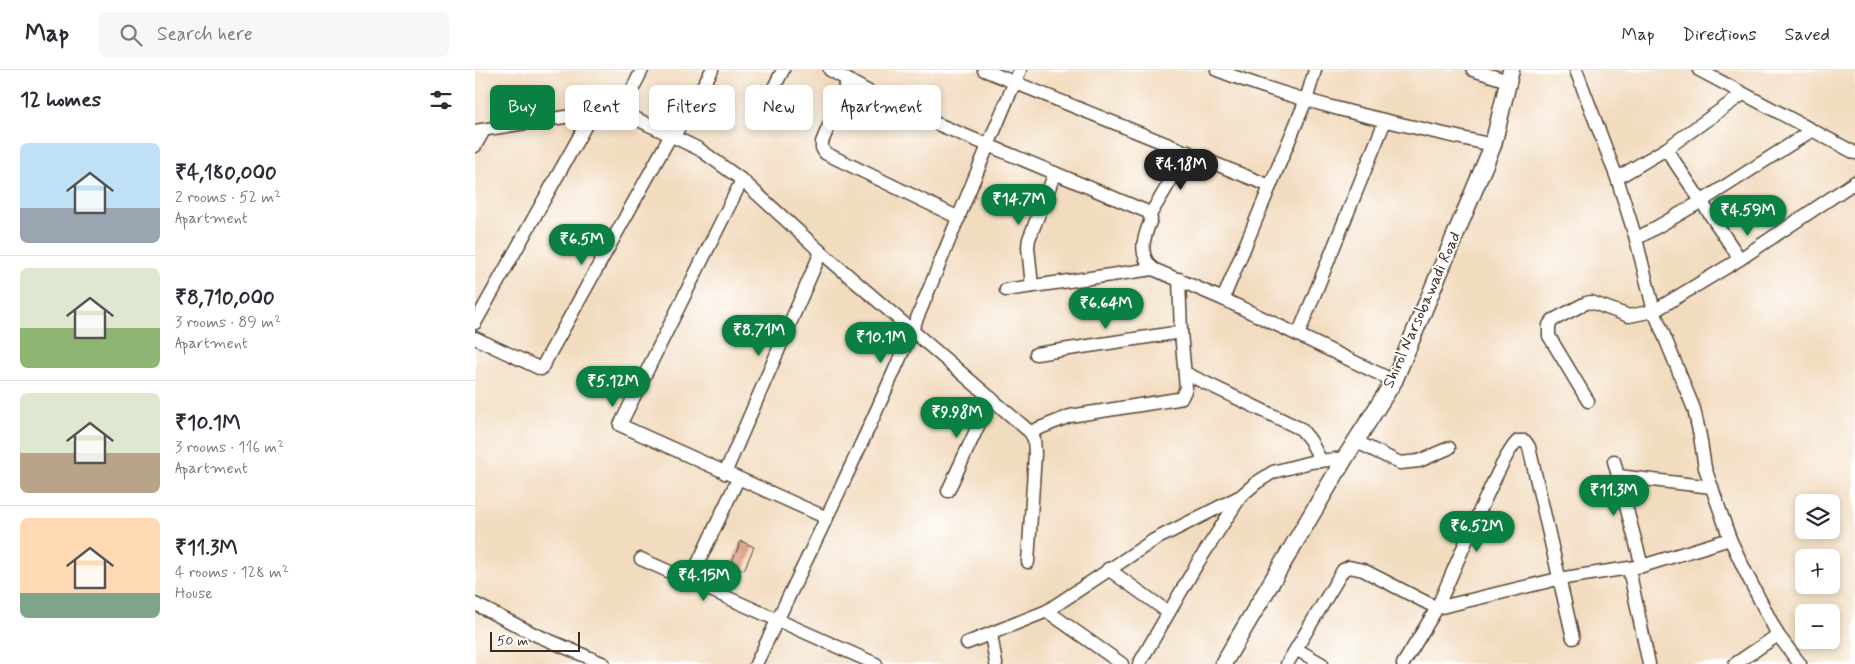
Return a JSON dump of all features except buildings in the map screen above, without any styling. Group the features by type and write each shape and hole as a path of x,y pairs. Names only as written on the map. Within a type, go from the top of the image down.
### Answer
{"main road":[{"name":"Shirol Narsobawadi Road","path":"1223,664 1355,441 1393,381 1493,145 1510,76"}],"street":[{"path":"634,85 642,70"},
{"path":"475,338 541,369 712,70"},
{"path":"775,85 783,70"},
{"path":"830,70 892,105 1143,210 1150,215"},
{"path":"984,70 1018,76 1187,152 1270,186"},
{"path":"1217,70 1306,100 1385,121 1493,145"},
{"path":"1223,299 1306,100 1315,70"},
{"path":"1473,70 1510,76"},
{"path":"1576,70 1617,178 1636,239 1654,311 1694,409 1701,436 1705,468 1730,539 1778,635 1800,664"},
{"path":"1699,70 1855,153"},
{"path":"757,664 827,518 912,330 987,145 1018,76"},
{"path":"848,80 822,142 822,148 825,153 959,218"},
{"path":"1617,178 1666,149 1743,94"},
{"path":"475,146 479,130 565,118"},
{"path":"639,120 699,149 742,180 821,252 1030,432 1034,439 1035,454 1028,562"},
{"path":"1298,335 1385,121"},
{"path":"475,323 583,130"},
{"path":"1636,239 1702,202 1811,131"},
{"path":"1666,149 1740,259"},
{"path":"1187,152 1150,215 1151,219 1142,245 1147,263 1153,269 1223,299 1393,381"},
{"path":"1032,286 1029,239 1055,173"},
{"path":"742,180 620,425 827,518"},
{"path":"1588,401 1549,336 1549,325 1553,320 1586,303 1597,303 1629,316 1654,311 1740,259 1855,182"},
{"path":"725,473 821,252"},
{"path":"1006,290 1153,269"},
{"path":"1030,432 1070,416 1178,399 1185,393 1179,279"},
{"path":"1036,354 1181,332"},
{"path":"1185,373 1301,429 1310,440 1321,461"},
{"path":"949,491 991,398"},
{"path":"1355,441 1400,463 1419,461 1449,448"},
{"path":"1403,664 1437,608 1491,486 1511,447 1518,441 1525,441 1529,447 1573,638"},
{"path":"967,643 1047,611 1154,540 1241,496 1273,472 1321,461 1345,458"},
{"path":"1614,461 1635,568 1649,664"},
{"path":"1618,476 1712,487"},
{"path":"690,580 738,479"},
{"path":"1139,664 1168,612 1241,496"},
{"path":"1287,664 1343,570 1349,567 1363,570 1437,608 1559,579 1635,568 1730,539"},
{"path":"641,559 876,664"},
{"path":"1108,569 1168,612"},
{"path":"475,604 534,634 604,664"},
{"path":"1047,611 1122,664"},
{"path":"991,634 996,660 1008,664"},
{"path":"1735,664 1778,635"},
{"path":"1296,649 1322,664"}]}
